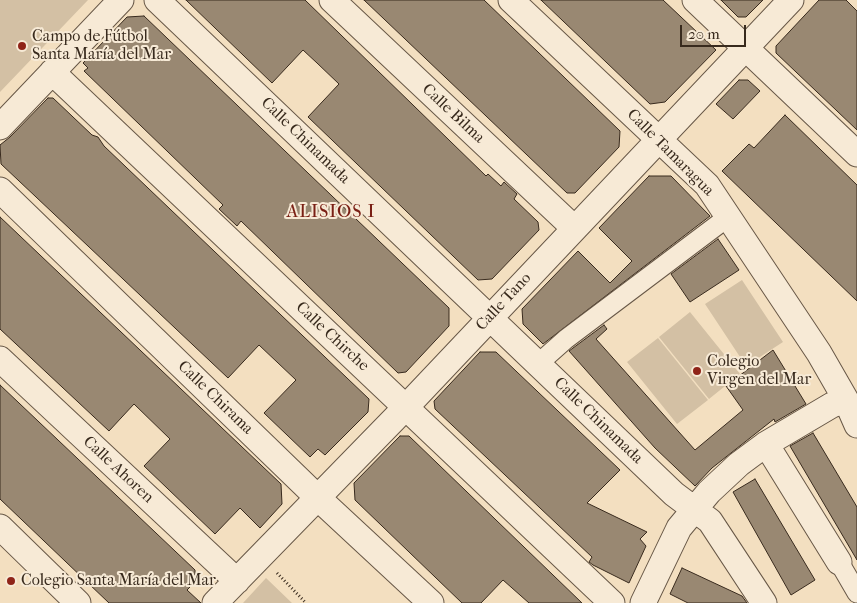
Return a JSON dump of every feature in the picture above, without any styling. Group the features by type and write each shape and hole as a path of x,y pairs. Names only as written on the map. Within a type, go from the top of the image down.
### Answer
{"street":[{"path":"0,127 121,0"},
{"name":"Calle Chinamada","path":"157,0 674,494 710,521 764,603"},
{"name":"Calle Bilma","path":"332,0 574,228"},
{"name":"Calle Tamaragua","path":"511,0 707,185 819,353 853,388 857,426"},
{"path":"695,0 857,154"},
{"name":"Calle Tano","path":"215,603 406,407 791,0"},
{"name":"Calle Chirche","path":"52,72 612,603"},
{"name":"Calle Chirama","path":"0,190 318,498 431,603"},
{"path":"539,364 566,338 728,217"},
{"name":"Calle Ahoren","path":"0,358 237,581"},
{"path":"643,603 679,528 694,508 739,464 766,444 832,405 853,388"},
{"path":"766,444 857,593"},
{"path":"0,527 78,603"}],"path":[{"path":"260,557 306,603"}],"shaded area":[{"name":"Campo de Fútbol Santa María del Mar","path":"0,0 88,0 0,92"},
{"path":"742,280 783,342 746,366 705,304"},
{"path":"690,312 740,374 709,399 659,337"},
{"path":"658,338 708,400 677,424 627,362"},
{"path":"266,578 292,603 243,603"}],"building":[{"path":"186,0 305,0 486,176 488,174 501,186 504,182 517,194 514,199 538,222 539,230 492,279 478,280 308,117 339,84 303,50 272,83"},
{"path":"364,0 484,0 620,131 619,147 575,193 567,193"},
{"path":"541,0 663,0 716,50 665,102 650,104"},
{"path":"721,0 763,0 746,17 738,17"},
{"path":"819,0 846,0 857,11 857,130 776,53 776,46"},
{"path":"144,16 449,308 449,326 406,372 398,373 241,221 237,226 219,209 223,205 84,71 88,68 83,63 127,17"},
{"path":"739,80 748,80 760,91 733,119 716,104"},
{"path":"48,98 53,98 92,135 98,137 104,146 369,399 368,412 325,455 318,449 310,457 264,413 296,380 259,345 228,378 1,164 0,145"},
{"path":"785,115 857,185 857,301 722,171 749,144 754,148"},
{"path":"649,176 671,176 710,216 543,344 523,324 522,309 578,251 610,283 632,261 599,228"},
{"path":"0,217 281,484 282,504 260,528 240,508 215,534 144,466 170,439 134,404 109,431 0,329"},
{"path":"718,239 739,270 690,302 671,274"},
{"path":"604,325 607,329 596,339 695,450 743,410 726,386 773,350 806,404 775,422 774,419 712,468 695,486 655,448 569,351"},
{"path":"480,352 496,352 620,470 587,503 647,532 640,539 646,546 629,583 589,562 592,557 435,409 434,401"},
{"path":"0,385 195,570 195,582 187,590 201,603 109,603 0,499"},
{"path":"813,433 857,507 857,560 790,446"},
{"path":"400,436 409,436 582,603 529,603 503,580 481,603 462,603 355,500 354,483"},
{"path":"755,479 815,580 791,595 733,492"},
{"path":"682,568 742,596 747,603 688,603 670,594"}],"place":[{"name":"Campo de Fútbol Santa María del Mar","path":"22,46"},
{"name":"Colegio Virgen del Mar","path":"697,371"},
{"name":"Colegio Santa María del Mar","path":"11,581"}],"district":[{"name":"ALISIOS I","path":"331,213"}]}
